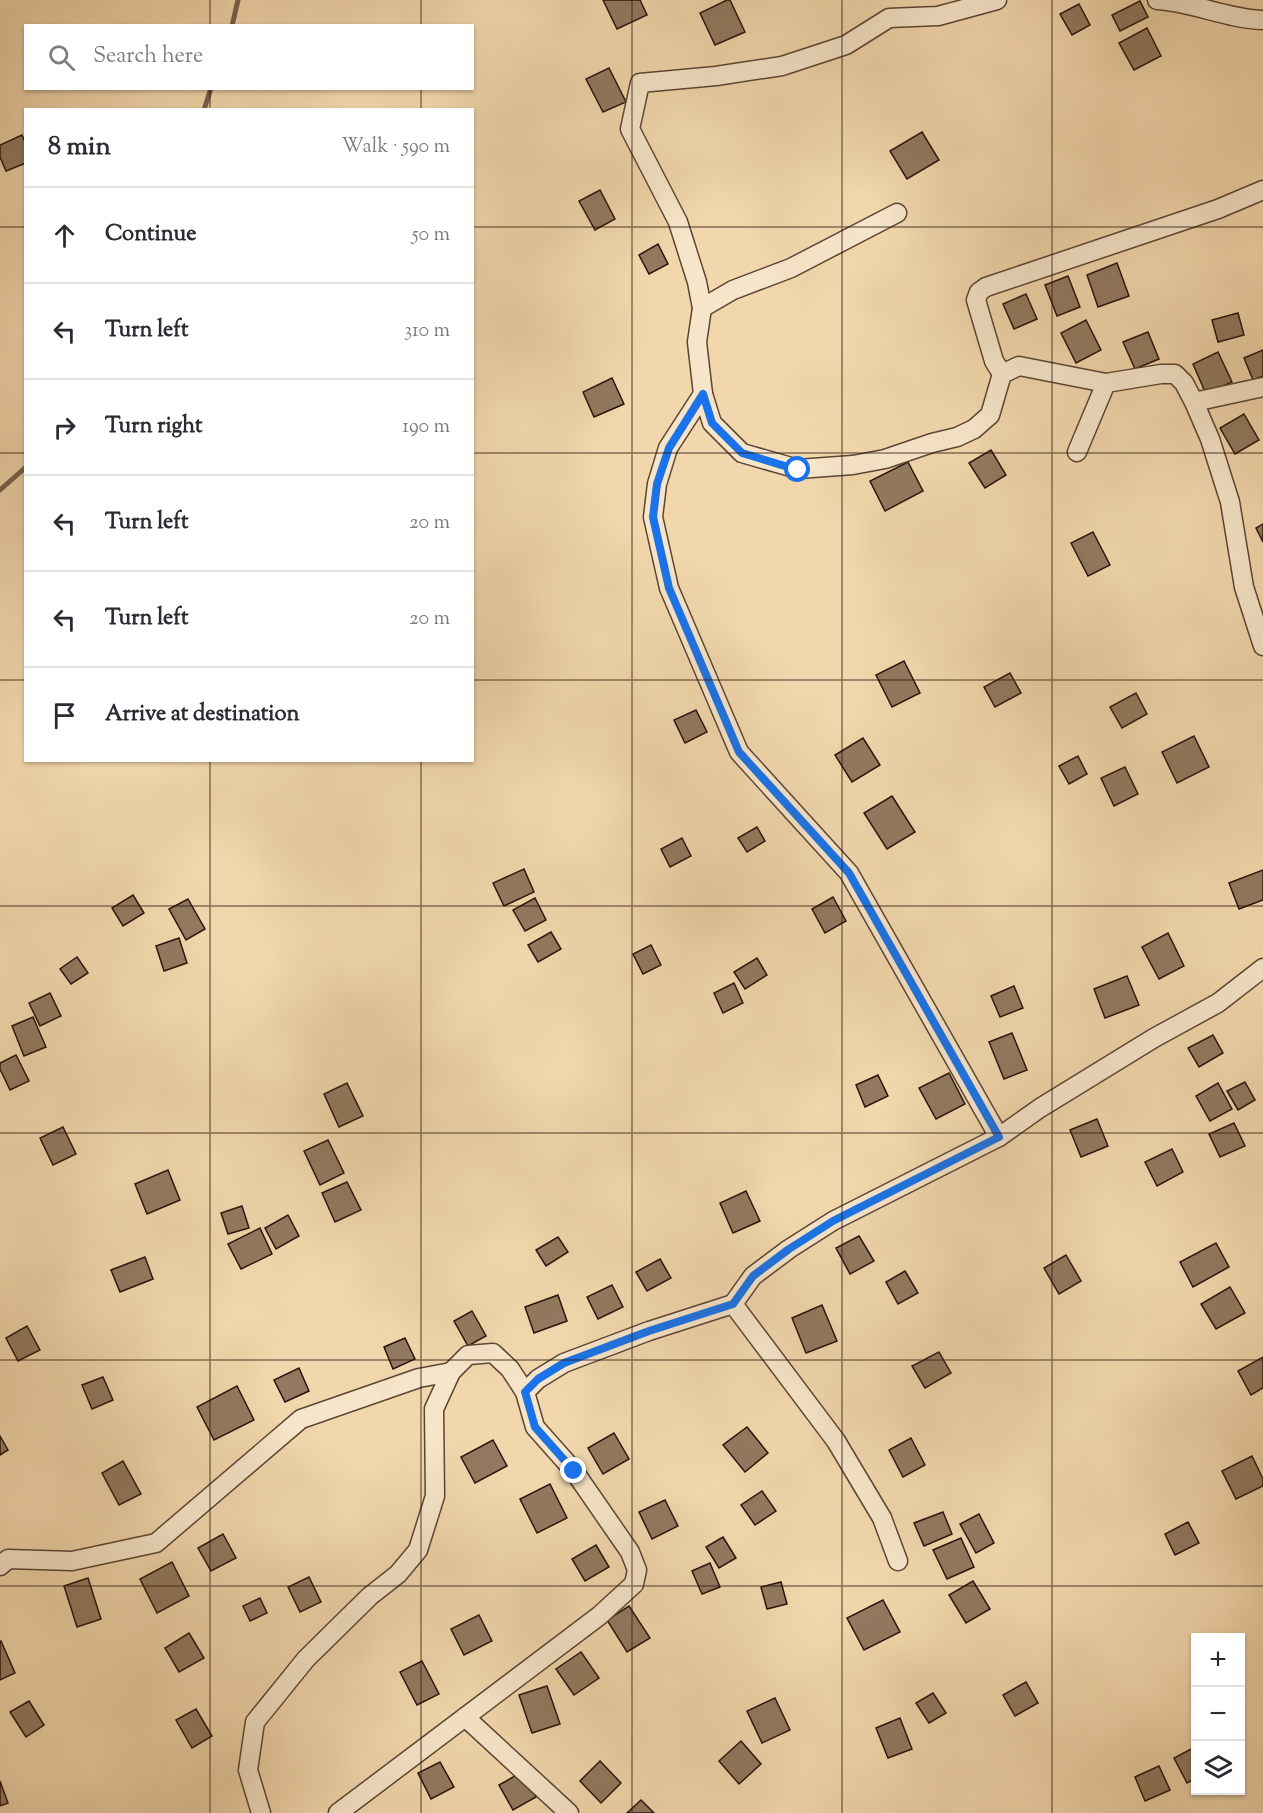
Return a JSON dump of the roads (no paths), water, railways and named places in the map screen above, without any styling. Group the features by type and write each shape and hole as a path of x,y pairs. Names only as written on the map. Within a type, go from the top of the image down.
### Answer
{"street":[{"path":"997,0 938,16 890,9 846,45 782,66 716,76 640,83 630,129 678,222 697,282 702,308 697,342 703,394 712,423 742,453 798,470 853,465 885,459 957,437 974,429 990,415 1002,374 994,361 975,300 979,292 986,287 1218,209 1263,190"},
{"path":"1157,0 1178,1 1250,20 1263,20"},
{"path":"702,308 733,290 800,264 897,213"},
{"path":"1002,374 1019,366 1106,383 1161,374 1175,374 1184,383 1210,440 1230,502 1244,587 1263,646"},
{"path":"1077,452 1106,383"},
{"path":"1194,402 1263,387"},
{"path":"703,394 669,448 657,484 653,517 669,588 739,752 849,873 999,1137"},
{"path":"525,1392 538,1379 564,1363 649,1331 733,1304 753,1276 789,1249 833,1221 999,1137 1040,1108 1154,1038 1218,1003 1263,968"},
{"path":"733,1304 836,1442 882,1518 897,1561"},
{"path":"261,1813 248,1770 255,1722 306,1659 370,1596 398,1574 418,1550 435,1496 434,1408 450,1372 468,1355 493,1353 510,1369 525,1392 535,1427 574,1471 630,1552 637,1570 634,1584 599,1616 338,1813"},
{"path":"0,1566 8,1559 72,1561 156,1543 301,1419 418,1378 450,1372"},
{"path":"465,1717 569,1813"}],"waterway":[{"path":"232,24 238,0"},
{"path":"205,108 210,90"},
{"path":"0,490 24,469"}]}
